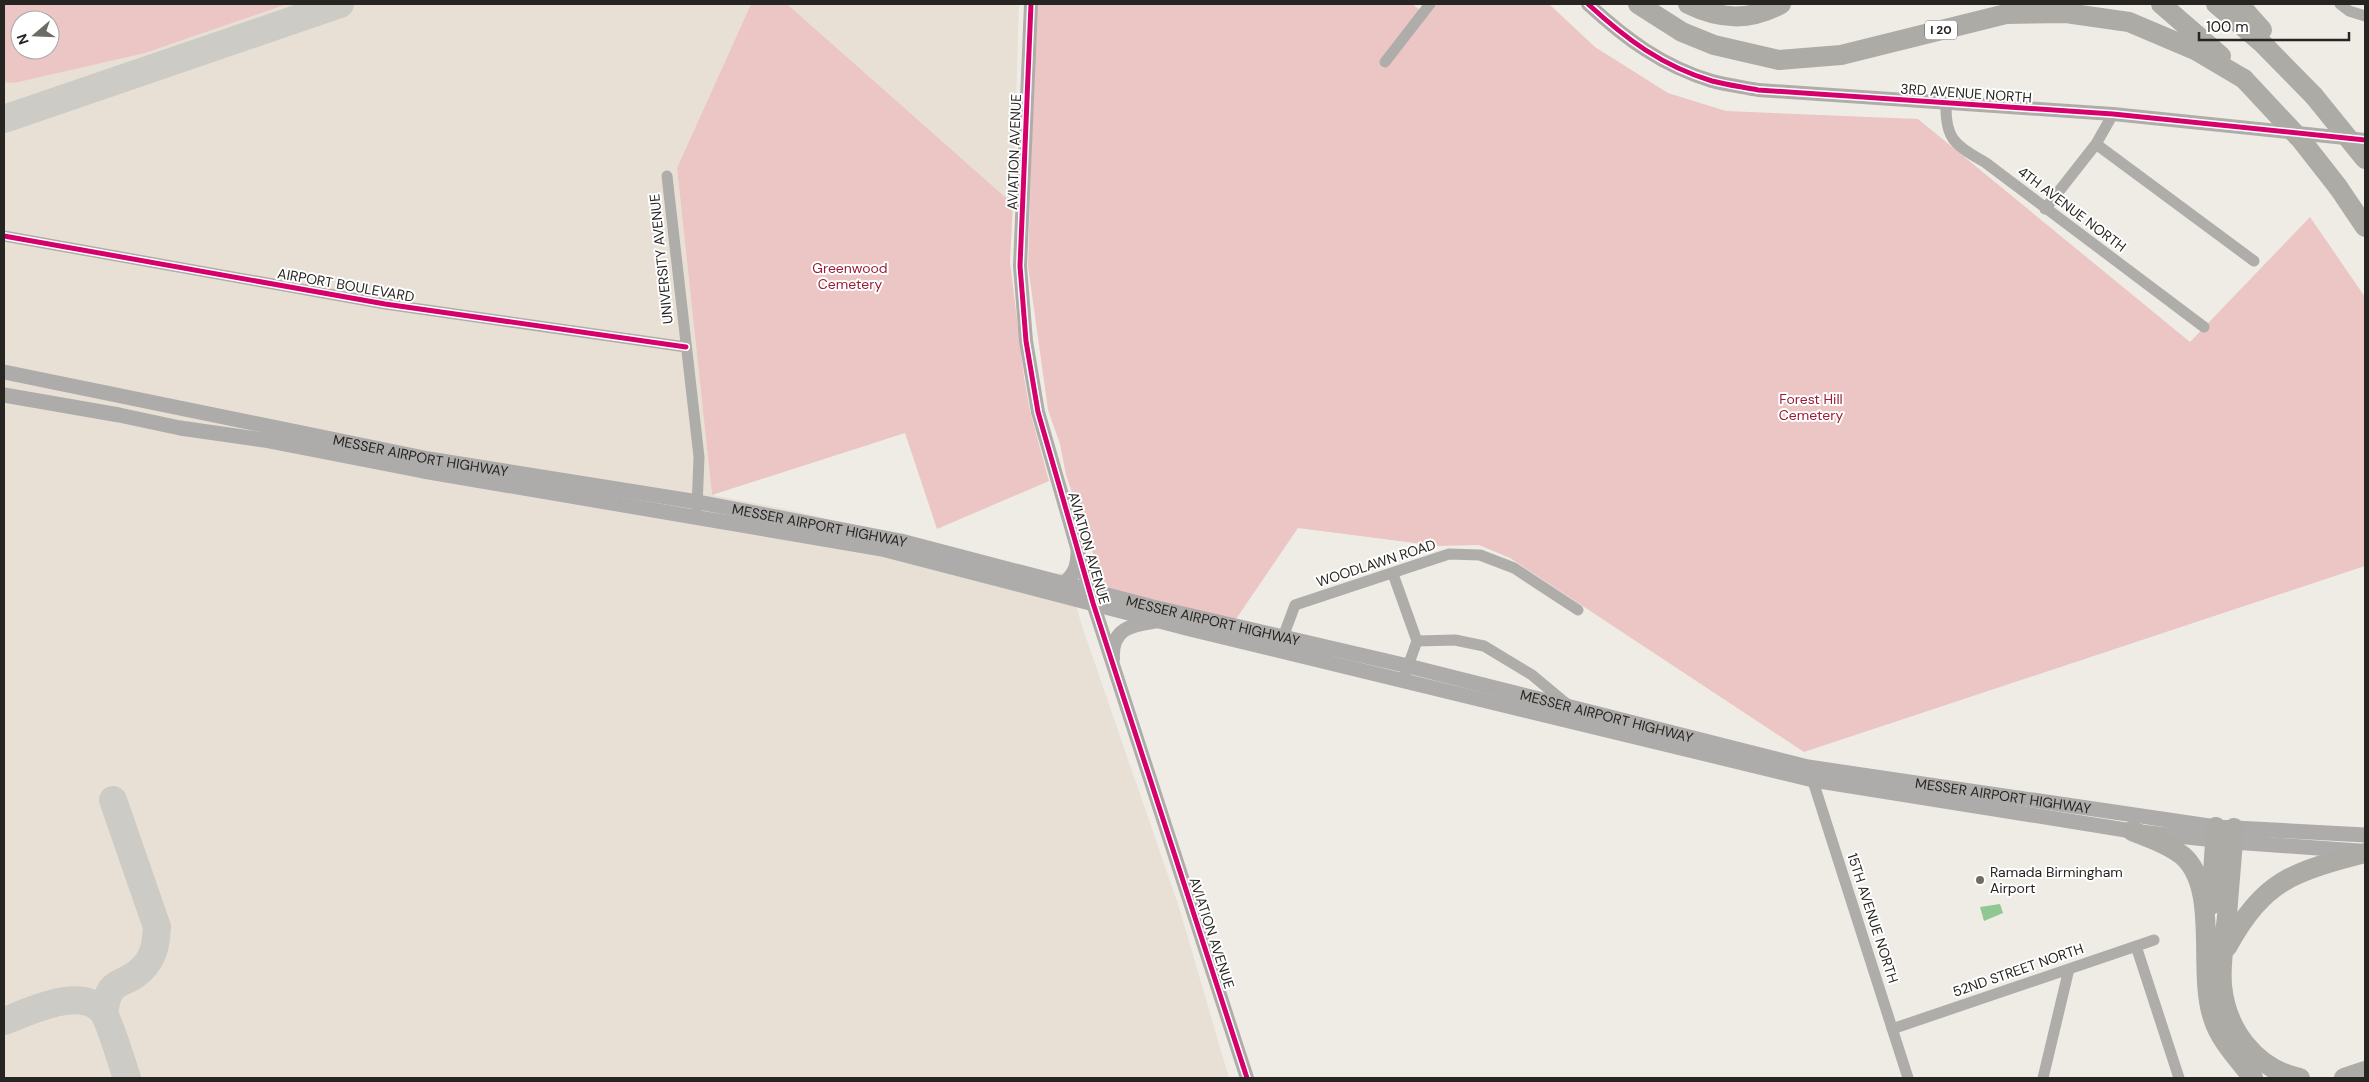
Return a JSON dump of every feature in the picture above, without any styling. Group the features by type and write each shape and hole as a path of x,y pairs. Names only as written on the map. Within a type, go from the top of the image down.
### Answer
{"highway":[{"name":"I 20","path":"1638,4 1682,32 1714,45 1779,60 1841,55 2006,14 2066,13 2129,22 2195,50 2244,79 2302,141 2338,187 2365,227"},
{"path":"1688,4 1702,11 1728,18 1750,17 1781,4"},
{"path":"2161,4 2183,21 2244,79"},
{"path":"2216,4 2296,75"},
{"path":"2239,4 2283,55 2296,75 2365,159"},
{"path":"2132,831 2162,843 2184,857 2198,876 2204,893 2206,988 2213,1019 2228,1048 2254,1078"},
{"path":"2206,988 2225,834"},
{"path":"2225,834 2222,983 2225,1001 2233,1025 2242,1042 2258,1058 2275,1069 2300,1078"},
{"path":"2224,954 2240,924 2267,892 2288,877 2312,867 2365,852"},
{"path":"2344,1078 2365,1071"}],"main road":[{"name":"MESSER AIRPORT HIGHWAY","path":"4,372 429,459 698,502 901,541 1064,583 1091,596 1159,621 1570,707 1811,774 2225,834 2365,852"},
{"name":"MESSER AIRPORT HIGHWAY","path":"4,395 119,415 180,428 264,440 423,471 882,549 1284,637 1406,673 1811,774 2132,831 2365,835"},
{"path":"1064,583 1075,569 1078,552"}],"street":[{"name":"AVIATION AVENUE","path":"1031,4 1020,266 1026,341 1038,412 1116,677 1247,1078"},
{"path":"1385,62 1428,4"},
{"name":"3RD AVENUE NORTH","path":"1588,4 1628,40 1666,63 1712,81 1758,90 2113,114 2365,140"},
{"path":"2340,4 2349,11 2365,16"},
{"name":"4TH AVENUE NORTH","path":"1946,103 1946,127 1951,137 1963,150 1986,163 2204,327"},
{"path":"2045,208 2096,144 2113,114"},
{"path":"2096,144 2254,261"},
{"name":"UNIVERSITY AVENUE","path":"667,176 699,457 696,518"},
{"name":"AIRPORT BOULEVARD","path":"4,236 386,304 686,347"},
{"name":"WOODLAWN ROAD","path":"1284,637 1294,605 1449,554 1480,555 1514,568 1578,610"},
{"path":"1393,574 1417,641 1406,673"},
{"path":"1116,677 1113,656 1116,638 1122,630 1159,621"},
{"path":"1417,641 1455,640 1484,646 1532,676 1570,707"},
{"name":"15TH AVENUE NORTH","path":"1811,774 1908,1078"},
{"name":"52ND STREET NORTH","path":"1892,1029 2154,940"},
{"path":"2136,946 2179,1078"},
{"path":"2043,1078 2069,969"}],"shaded area":[{"path":"4,4 751,4 677,168 712,495 795,511 1044,573 1068,573 1081,623 1179,907 1229,1078 4,1078"},
{"path":"787,4 1019,4 1013,204"},
{"path":"2000,904 2003,913 1984,921 1980,907"}],"green space":[{"path":"4,4 287,4 145,53 14,83 4,82"},
{"name":"Greenwood Cemetery","path":"751,4 787,4 1013,204 1010,262 1024,377 1030,411 1049,481 937,529 905,433 712,495 677,168"},
{"name":"Forest Hill Cemetery","path":"1036,4 1412,4 1426,14 1435,4 1549,4 1595,47 1668,93 1726,111 1918,119 2190,342 2310,217 2365,297 2365,566 1804,752 1510,558 1479,545 1438,546 1298,528 1236,619 1113,592 1102,580 1066,475 1060,444 1048,410 1028,266"}],"taxiway":[{"path":"4,119 340,4"},
{"path":"104,1014 109,993 113,988 134,976 149,961 155,945 157,927 113,800"},
{"path":"4,1021 55,1003 82,1001 93,1004 106,1017 127,1078"}],"cycle path":[{"path":"1031,4 1020,266 1026,341 1038,412 1093,603 1247,1078"},
{"path":"1588,4 1616,29 1645,50 1677,68 1729,85 1758,90 2113,114 2365,140"},
{"path":"4,236 385,304 686,347"}],"place":[{"name":"Ramada Birmingham Airport","path":"1980,880"}]}
